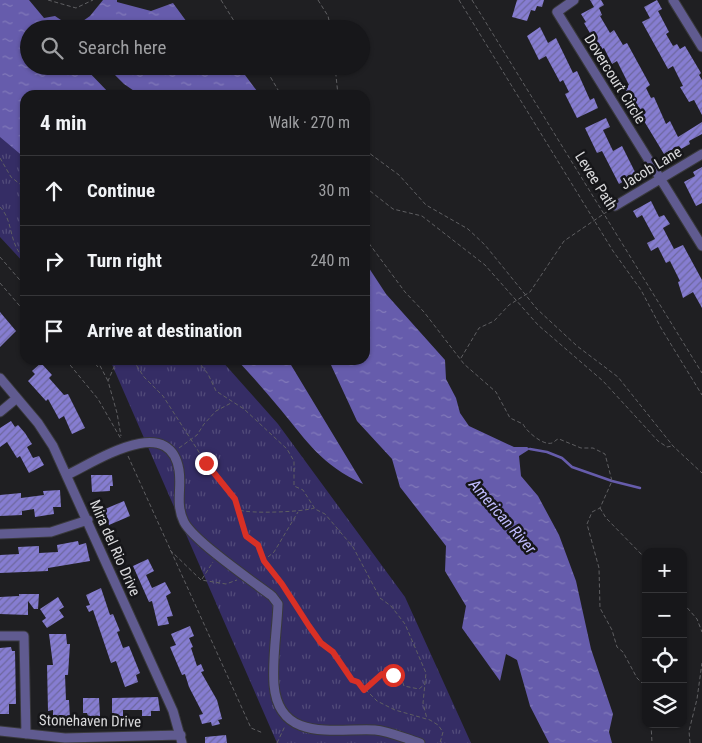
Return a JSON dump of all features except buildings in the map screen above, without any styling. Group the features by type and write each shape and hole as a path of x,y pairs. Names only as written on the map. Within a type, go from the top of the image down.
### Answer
{"street":[{"name":"Dovercourt Circle","path":"574,0 557,12 660,179"},
{"path":"673,0 702,48"},
{"name":"Jacob Lane","path":"615,206 702,154"},
{"path":"660,179 702,246"},
{"name":"Mira del Rio Drive","path":"0,378 44,432 67,475 173,711 181,739"},
{"path":"0,412 17,398"},
{"path":"67,475 125,447 153,441 171,452 178,467 178,506 184,522 190,531 278,604 274,687 281,711 288,719 316,732 377,730 420,743"},
{"path":"0,534 51,532 88,520"},
{"path":"0,636 24,636 26,734"},
{"name":"Stonehaven Drive","path":"0,731 65,738 181,739"}],"path":[{"path":"48,0 76,8 93,0"},
{"path":"221,0 233,20"},
{"path":"318,0 329,20"},
{"path":"459,0 594,219 641,290 661,328 702,395"},
{"name":"Levee Path","path":"472,0 702,373"},
{"path":"269,75 278,90"},
{"path":"336,75 337,90"},
{"path":"370,154 399,175 426,204 477,237 506,268 526,295 554,327 623,382 673,446 702,473"},
{"path":"0,158 12,177 20,184"},
{"path":"370,192 393,208 422,216 485,265 538,325 610,388 658,441 667,447 673,446"},
{"path":"461,359 479,328 494,321 517,300 530,292 564,241 615,206"},
{"path":"0,207 6,216 14,245 20,253"},
{"path":"370,245 405,292 424,312 469,370 483,379 486,385 496,392 512,420 523,424 527,433 544,442 553,442 559,438 581,448 592,448 605,454 612,481 600,508 592,512 587,524 592,548 596,555 600,608 612,630 617,647 623,652 637,678 642,683"},
{"path":"0,256 20,280"},
{"path":"0,283 20,306"},
{"path":"70,365 98,399 121,438 251,728 263,734"},
{"path":"97,365 108,380 118,413 121,438"},
{"path":"108,380 115,365"},
{"path":"136,365 144,377 163,396 190,440 221,484 235,499 240,510 244,532 258,545 264,561 321,643 333,652 352,680 358,682 377,701 395,710 428,719 442,729 443,734 440,743"},
{"path":"201,365 208,374 214,388 244,409 287,449 294,461 294,486 303,490 314,508 331,520 353,547 380,598 390,606 405,624 426,673 424,703 428,719"},
{"path":"171,452 200,432 204,424 216,411 232,402"},
{"path":"240,510 247,513 277,510 298,512 314,508"},
{"path":"600,508 606,518 642,555"},
{"path":"264,561 274,552 298,512"},
{"path":"170,550 201,580 226,584 236,581 244,574"},
{"path":"201,580 208,568 220,555"},
{"path":"687,608 697,619 702,632"},
{"path":"690,743 689,731 697,699 702,663"},
{"path":"364,690 382,674 401,678 404,686 410,688 419,689 425,683"},
{"path":"277,743 288,719"},
{"path":"651,728 652,743"}],"green space":[{"path":"0,111 20,133 20,259 0,237"},
{"path":"112,365 225,365 278,424 405,597 471,743 277,743"}],"water":[{"path":"0,0 29,0 44,18 55,16 61,20 20,20 20,75 92,75 106,90 20,90 20,154 0,137"},
{"path":"103,0 117,0 117,2 151,11 173,3 185,20 84,20"},
{"path":"115,75 245,75 256,90 133,90"},
{"name":"American River","path":"370,270 386,294 445,360 446,379 456,398 460,413 469,426 514,447 527,447 530,449 519,456 521,476 538,496 559,535 576,581 591,649 613,714 609,732 612,743 549,743 530,706 517,660 506,654 500,681 462,628 466,606 445,571 446,546 400,487 392,459 357,421 331,365 370,365"},
{"path":"242,365 291,365 363,484 336,469 326,461"}],"waterway":[{"path":"530,449 547,452 562,458 572,467 612,481 640,488"}],"route":[{"path":"206,463 235,499 246,536 258,545 261,557 282,584 309,626 321,643 333,652 352,680 358,682 364,690 372,685 382,674 393,675"}]}
